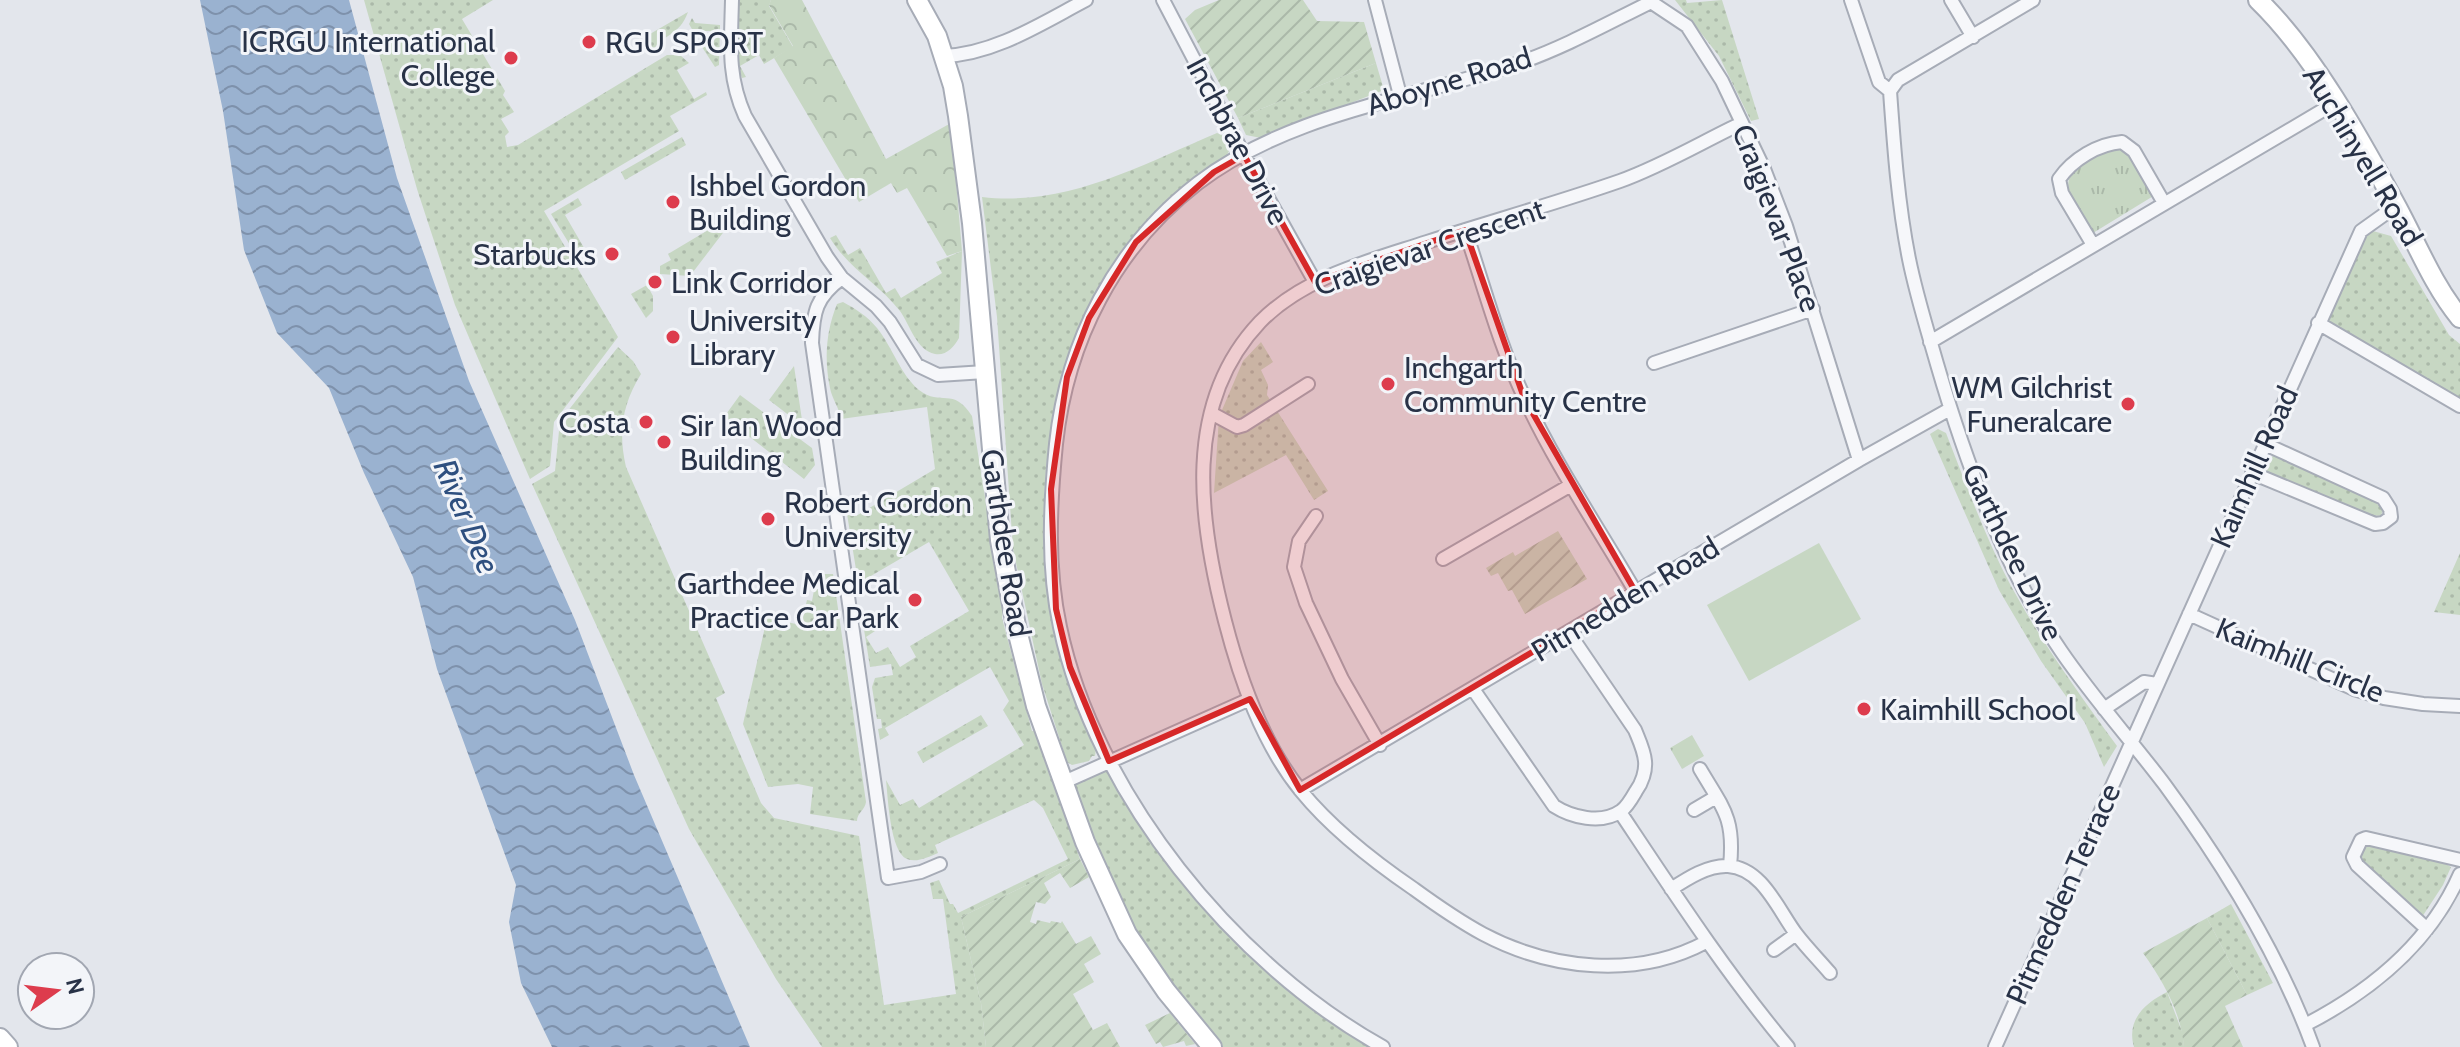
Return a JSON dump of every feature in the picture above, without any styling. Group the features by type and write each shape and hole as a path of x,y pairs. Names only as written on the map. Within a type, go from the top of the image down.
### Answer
{"street":[{"path":"732,0 731,74 735,93 745,116 842,278 876,306 917,365 927,372 938,375 985,372"},
{"name":"Garthdee Road","path":"917,0 937,36 953,86 964,151 1000,540 1016,626 1042,726 1102,882 1127,934 1166,991 1212,1047"},
{"path":"944,56 999,44 1086,0"},
{"path":"1164,3 1181,0"},
{"path":"1375,0 1400,95"},
{"name":"Garthdee Drive","path":"1851,0 1879,82 1890,91 1894,157 1909,259 1950,409 1988,512 2019,579 2059,649 2196,829 2245,908 2305,1025 2313,1047"},
{"path":"1951,0 1973,37"},
{"path":"1890,91 1898,80 2033,0"},
{"name":"Auchinyell Road","path":"2258,0 2282,24 2335,103 2396,206 2445,300 2460,318"},
{"name":"Aboyne Road","path":"1383,1047 1318,1005 1289,982 1219,916 1170,856 1109,761 1070,667 1056,609 1051,489 1062,396 1089,318 1136,242 1196,185 1244,155 1305,127 1400,95 1518,63 1581,37 1651,1"},
{"name":"Craigievar Place","path":"1651,1 1687,26 1722,81 1742,123 1786,226 1859,460"},
{"name":"Inchbrae Drive","path":"1164,3 1315,282"},
{"path":"1930,342 2335,103"},
{"name":"Craigievar Crescent","path":"1706,942 1654,960 1612,966 1587,966 1551,960 1484,935 1360,850 1300,790 1273,747 1250,699 1232,647 1205,532 1204,455 1211,413 1226,369 1241,345 1278,307 1315,282 1625,179 1742,123"},
{"path":"2093,245 2062,193 2059,179 2068,167 2106,143 2122,142 2134,151 2164,203"},
{"name":"Kaimhill Road","path":"2132,742 2361,231 2396,206"},
{"path":"1465,230 1507,358 1524,398 1571,485 1635,591"},
{"path":"842,278 819,300 813,320 812,343 888,878 921,872 940,864"},
{"path":"1654,363 1813,309"},
{"path":"2318,323 2460,406"},
{"path":"1211,413 1237,427 1244,425 1308,384"},
{"name":"Pitmedden Road","path":"1300,790 1950,409"},
{"path":"2252,473 2375,524 2391,517 2383,498 2265,444"},
{"path":"1443,559 1571,485"},
{"path":"1316,516 1299,541 1294,567 1306,603 1342,679 1380,745"},
{"name":"Kaimhill Circle","path":"2189,614 2354,689 2397,700 2460,706"},
{"path":"1473,689 1554,806 1579,817 1608,816 1620,812 1640,787 1645,763 1642,747 1635,730 1569,633"},
{"path":"2104,709 2144,682 2157,684"},
{"path":"1062,783 1250,699"},
{"name":"Pitmedden Terrace","path":"1995,1047 2132,742"},
{"path":"1700,769 1728,817 1733,839 1730,866"},
{"path":"1694,810 1716,797"},
{"path":"1620,812 1706,942 1788,1047"},
{"path":"2427,929 2357,865 2353,857 2361,840 2366,838 2460,860"},
{"path":"1671,889 1692,876 1730,866 1750,875 1767,889 1796,934 1830,973"},
{"path":"2305,1025 2343,1006 2370,986 2427,929 2451,895 2460,874"},
{"path":"1774,950 1796,934"},
{"path":"0,1038 8,1047"}],"highlighted area":[{"path":"1244,155 1315,282 1465,230 1524,398 1635,591 1300,790 1250,699 1109,761 1070,667 1056,609 1051,489 1067,377 1089,318 1136,242 1214,172"}],"green space":[{"path":"364,0 493,0 462,19 514,112 501,119 509,132 505,136 507,147 518,145 667,55 680,55 689,63 677,70 694,99 706,92 707,95 670,116 679,131 544,211 618,337 554,422 550,466 530,479 455,305 417,189"},
{"path":"739,0 771,0 769,6 793,47 764,64 759,55 740,66 746,77 742,78 738,66"},
{"path":"771,0 802,0 886,159 951,123 962,251 947,256 907,188 897,193 891,183 859,202 774,58 793,46 769,5"},
{"path":"1219,0 1303,0 1317,21 1364,22 1376,63 1238,118 1185,19 1195,10"},
{"path":"1675,0 1686,0 1687,3 1722,0 1759,119 1751,121 1719,56"},
{"path":"688,12 680,26 651,53 643,38"},
{"path":"692,18 695,23 720,25 719,65 715,67 700,44 709,44 710,31 693,31 689,24"},
{"path":"1376,63 1384,90 1261,138 1246,135 1238,118"},
{"path":"1217,133 1231,147 1226,157 1159,211 1123,249 1097,289 1076,334 1061,383 1050,434 1045,486 1047,588 1059,650 1096,749 1095,756 1089,761 1072,765 1067,762 1042,684 1013,549 997,317 982,197 1044,196 1074,190 1132,170"},
{"path":"682,137 686,145 625,180 621,172"},
{"path":"2115,147 2132,156 2155,195 2093,233 2070,195 2070,177 2087,160"},
{"path":"578,198 582,205 565,215 587,253 578,258 551,214"},
{"path":"730,217 732,221 690,276 660,274 660,266 671,260 668,254"},
{"path":"2373,231 2391,236 2449,335 2460,344 2460,401 2327,320 2363,236"},
{"path":"836,235 848,255 860,248 886,293 895,288 901,298 942,273 936,262 962,251 959,338 952,348 935,354 923,348 900,311 838,249 830,238"},
{"path":"647,285 653,296 653,311 646,318 631,294"},
{"path":"843,302 877,328 919,390 934,397 953,399 972,416 1002,618 1032,731 1080,859 961,917 981,1003 986,1047 822,1047 776,979 689,829 532,484 555,471 560,421 618,347 641,374 623,419 622,442 626,467 725,693 716,698 761,803 774,818 859,836 884,1005 956,994 943,899 933,899 930,883 939,880 950,904 958,913 1068,859 1043,808 1034,800 935,845 938,853 926,858 907,859 897,846 886,780 900,805 913,799 919,808 1024,745 1003,710 1009,701 990,667 885,728 889,735 880,740 878,729 882,728 881,719 877,719 872,687 875,678 893,675 891,664 870,667 862,617 866,617 875,631 866,637 876,653 888,647 900,667 916,657 910,646 969,611 929,542 864,580 866,584 859,588 847,514 854,503 856,516 935,469 927,407 841,419 830,388 827,356 833,314 837,304"},
{"path":"1261,342 1273,362 1261,370 1268,385 1267,395 1328,491 1314,500 1286,455 1214,493 1219,417 1243,361"},
{"path":"794,366 802,420 799,423 769,400"},
{"path":"740,395 812,448 815,465 804,479 724,417"},
{"path":"1938,429 1946,433 1976,510 2011,586 2061,668 2117,746 2104,767 2085,723 2041,661 1999,590 1930,434"},
{"path":"2273,455 2368,496 2383,509 2381,516 2360,514 2265,473"},
{"path":"1558,531 1587,579 1525,614 1498,573 1491,576 1486,568 1513,552 1515,556"},
{"path":"1819,543 1861,619 1749,681 1707,605"},
{"path":"2460,553 2460,615 2434,612"},
{"path":"817,574 833,574 866,802 857,821 810,814 813,787 798,784 768,787 743,724 767,618 801,625 807,600 812,601"},
{"path":"981,715 988,726 923,763 917,752"},
{"path":"1692,735 1704,756 1682,769 1670,748"},
{"path":"1109,761 1170,856 1263,959 1383,1047 1212,1047 1166,991 1062,783"},
{"path":"2373,845 2443,862 2451,867 2422,917 2361,864 2359,857 2364,848"},
{"path":"1080,859 1089,877 1070,888 1060,873 1044,883 1051,897 1045,904 1036,902 1030,922 1062,921 1076,944 1091,936 1101,954 1084,964 1094,982 1073,994 1093,1030 1107,1023 1120,1047 986,1047 981,1003 961,917"},
{"path":"2231,904 2273,983 2247,995 2207,918"},
{"path":"2207,918 2247,995 2225,1006 2243,1047 2184,1047 2170,997 2143,953"},
{"path":"2167,992 2183,1034 2184,1047 2134,1047 2133,1029 2139,1014 2151,1001"},
{"path":"1170,1013 1195,1044 1186,1046 1184,1041 1163,1047 1160,1042 1156,1044 1145,1025"}],"water":[{"name":"River Dee","path":"200,0 349,0 397,178 469,381 575,620 634,775 750,1047 552,1047 521,983 509,922 516,885 437,669 413,577 364,473 329,388 277,333 244,250 223,111"}],"place":[{"name":"RGU SPORT","path":"589,42"},
{"name":"ICRGU International College","path":"511,58"},
{"name":"Ishbel Gordon Building","path":"673,202"},
{"name":"Starbucks","path":"612,254"},
{"name":"Link Corridor","path":"655,282"},
{"name":"University Library","path":"673,337"},
{"name":"Inchgarth Community Centre","path":"1388,384"},
{"name":"WM Gilchrist Funeralcare","path":"2128,404"},
{"name":"Costa","path":"646,422"},
{"name":"Sir Ian Wood Building","path":"664,442"},
{"name":"Robert Gordon University","path":"768,519"},
{"name":"Garthdee Medical Practice Car Park","path":"915,600"},
{"name":"Kaimhill School","path":"1864,709"}]}
